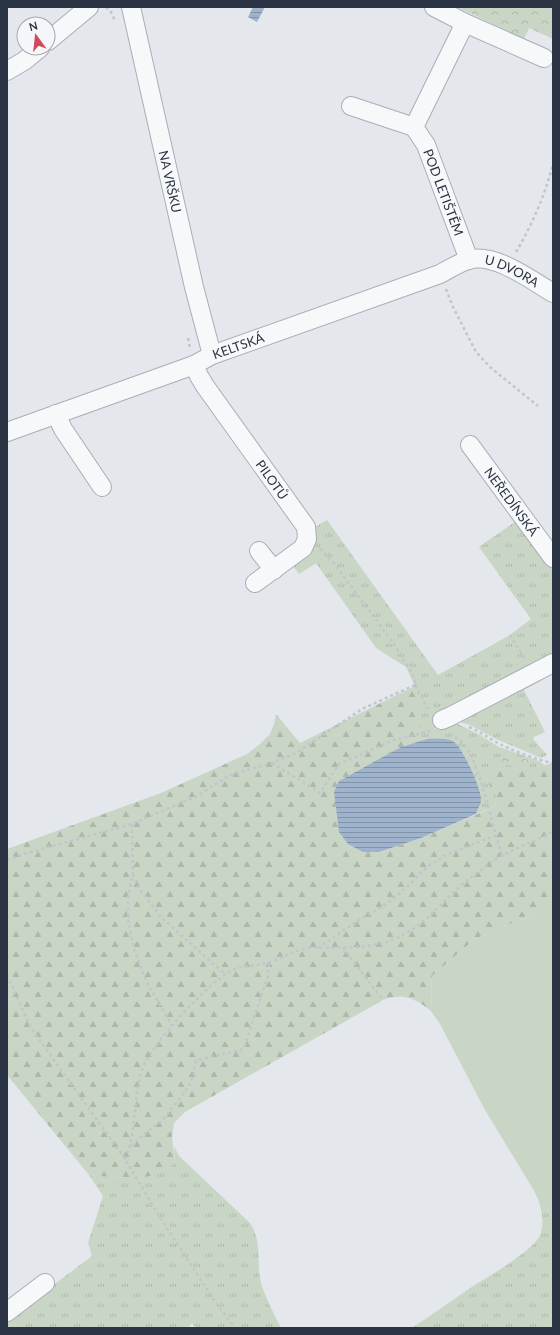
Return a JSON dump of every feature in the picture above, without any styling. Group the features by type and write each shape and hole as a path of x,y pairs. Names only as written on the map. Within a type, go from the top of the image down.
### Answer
{"street":[{"path":"56,34 89,7"},
{"name":"NA VRŠKU","path":"131,7 194,287 212,356"},
{"path":"434,7 465,23 544,58"},
{"path":"351,106 414,127 465,23"},
{"path":"7,71 30,56"},
{"name":"POD LETIŠTĚM","path":"414,127 426,145 469,260"},
{"name":"U DVORA","path":"469,260 482,258 508,266 553,293"},
{"name":"KELTSKÁ","path":"7,432 440,274 469,260"},
{"name":"PILOTŮ","path":"194,365 198,376 303,521 307,531 307,539"},
{"path":"56,414 63,429 102,487"},
{"name":"NEŘEDÍNSKÁ","path":"470,445 553,558"},
{"path":"255,583 298,553 303,548 307,539"},
{"path":"259,550 274,570"},
{"path":"444,726 451,716 553,663"},
{"path":"7,1312 45,1283"}],"path":[{"path":"508,266 526,235 548,185 553,164"},
{"path":"440,274 452,305 476,352 491,368 538,406"},
{"path":"307,539 320,548 333,562 394,644 414,677 415,685 428,710 462,742 471,754 481,781 502,856"},
{"path":"510,635 534,673"},
{"path":"7,860 132,824 196,796 230,775 272,763 296,753 362,709 415,685"},
{"path":"272,763 320,794 340,764 394,740 459,723 480,731 498,743 544,762 553,763"},
{"path":"132,824 133,873 128,897 128,919 134,949 148,985 172,1025"},
{"path":"125,1159 130,1147 136,1092 143,1069 149,1056 172,1025 225,974 234,969 269,962 304,949 383,944 415,928 428,918 456,890 494,859 553,830"},
{"path":"318,948 354,923 388,903 410,885 427,867 448,854 497,835"},
{"path":"133,873 141,891 162,918 225,974"},
{"path":"343,947 383,1000"},
{"path":"130,1147 162,1121 189,1086 194,1075 194,1066 197,1060 244,1048 268,976 269,962"},
{"path":"7,975 31,1028 125,1159 159,1216 216,1303 235,1328"}],"green space":[{"path":"457,7 553,7 553,39 529,28 524,39"},
{"path":"519,519 553,564 553,656 542,662 549,676 524,690 545,732 534,737 533,739 547,755 541,758 496,739 470,725 441,717 442,723 458,724 499,747 539,761 546,766 527,771 499,768 497,799 494,807 476,814 481,800 427,739 401,747 417,739 415,686 406,667 376,648 316,563 299,574 291,563 312,529 327,520 438,675 510,635 531,619 479,547"},
{"path":"415,686 421,720 420,733 417,739 339,781 379,852 421,838 494,807 497,799 489,784 492,775 499,768 520,770 533,769 553,762 553,906 475,939 432,976 431,1011 420,1003 408,998 397,997 383,1000 185,1112 174,1123 172,1137 175,1161 166,1170 158,1174 128,1178 89,1175 7,1075 7,849 161,793 247,754 270,734 276,714 300,743"},
{"path":"503,755 529,760 527,769 501,764"},
{"path":"553,906 553,1216 538,1199 485,1110 440,1024 431,1011 432,976 475,939"},
{"path":"174,1146 179,1156 250,1223 254,1230 258,1245 261,1283 281,1328 196,1328 192,1323 188,1328 7,1328 7,1320 92,1256 88,1243 103,1196 89,1175 124,1178 175,1161"},
{"path":"538,1199 553,1216 553,1328 412,1328 508,1264 534,1243 539,1237 542,1228 542,1213"}],"water":[{"path":"253,7 265,7 257,22 248,17"},
{"path":"427,739 451,740 462,752 475,779 480,795 481,802 476,814 421,838 379,852 363,852 348,844 339,832 334,792 339,781 401,747"}]}
